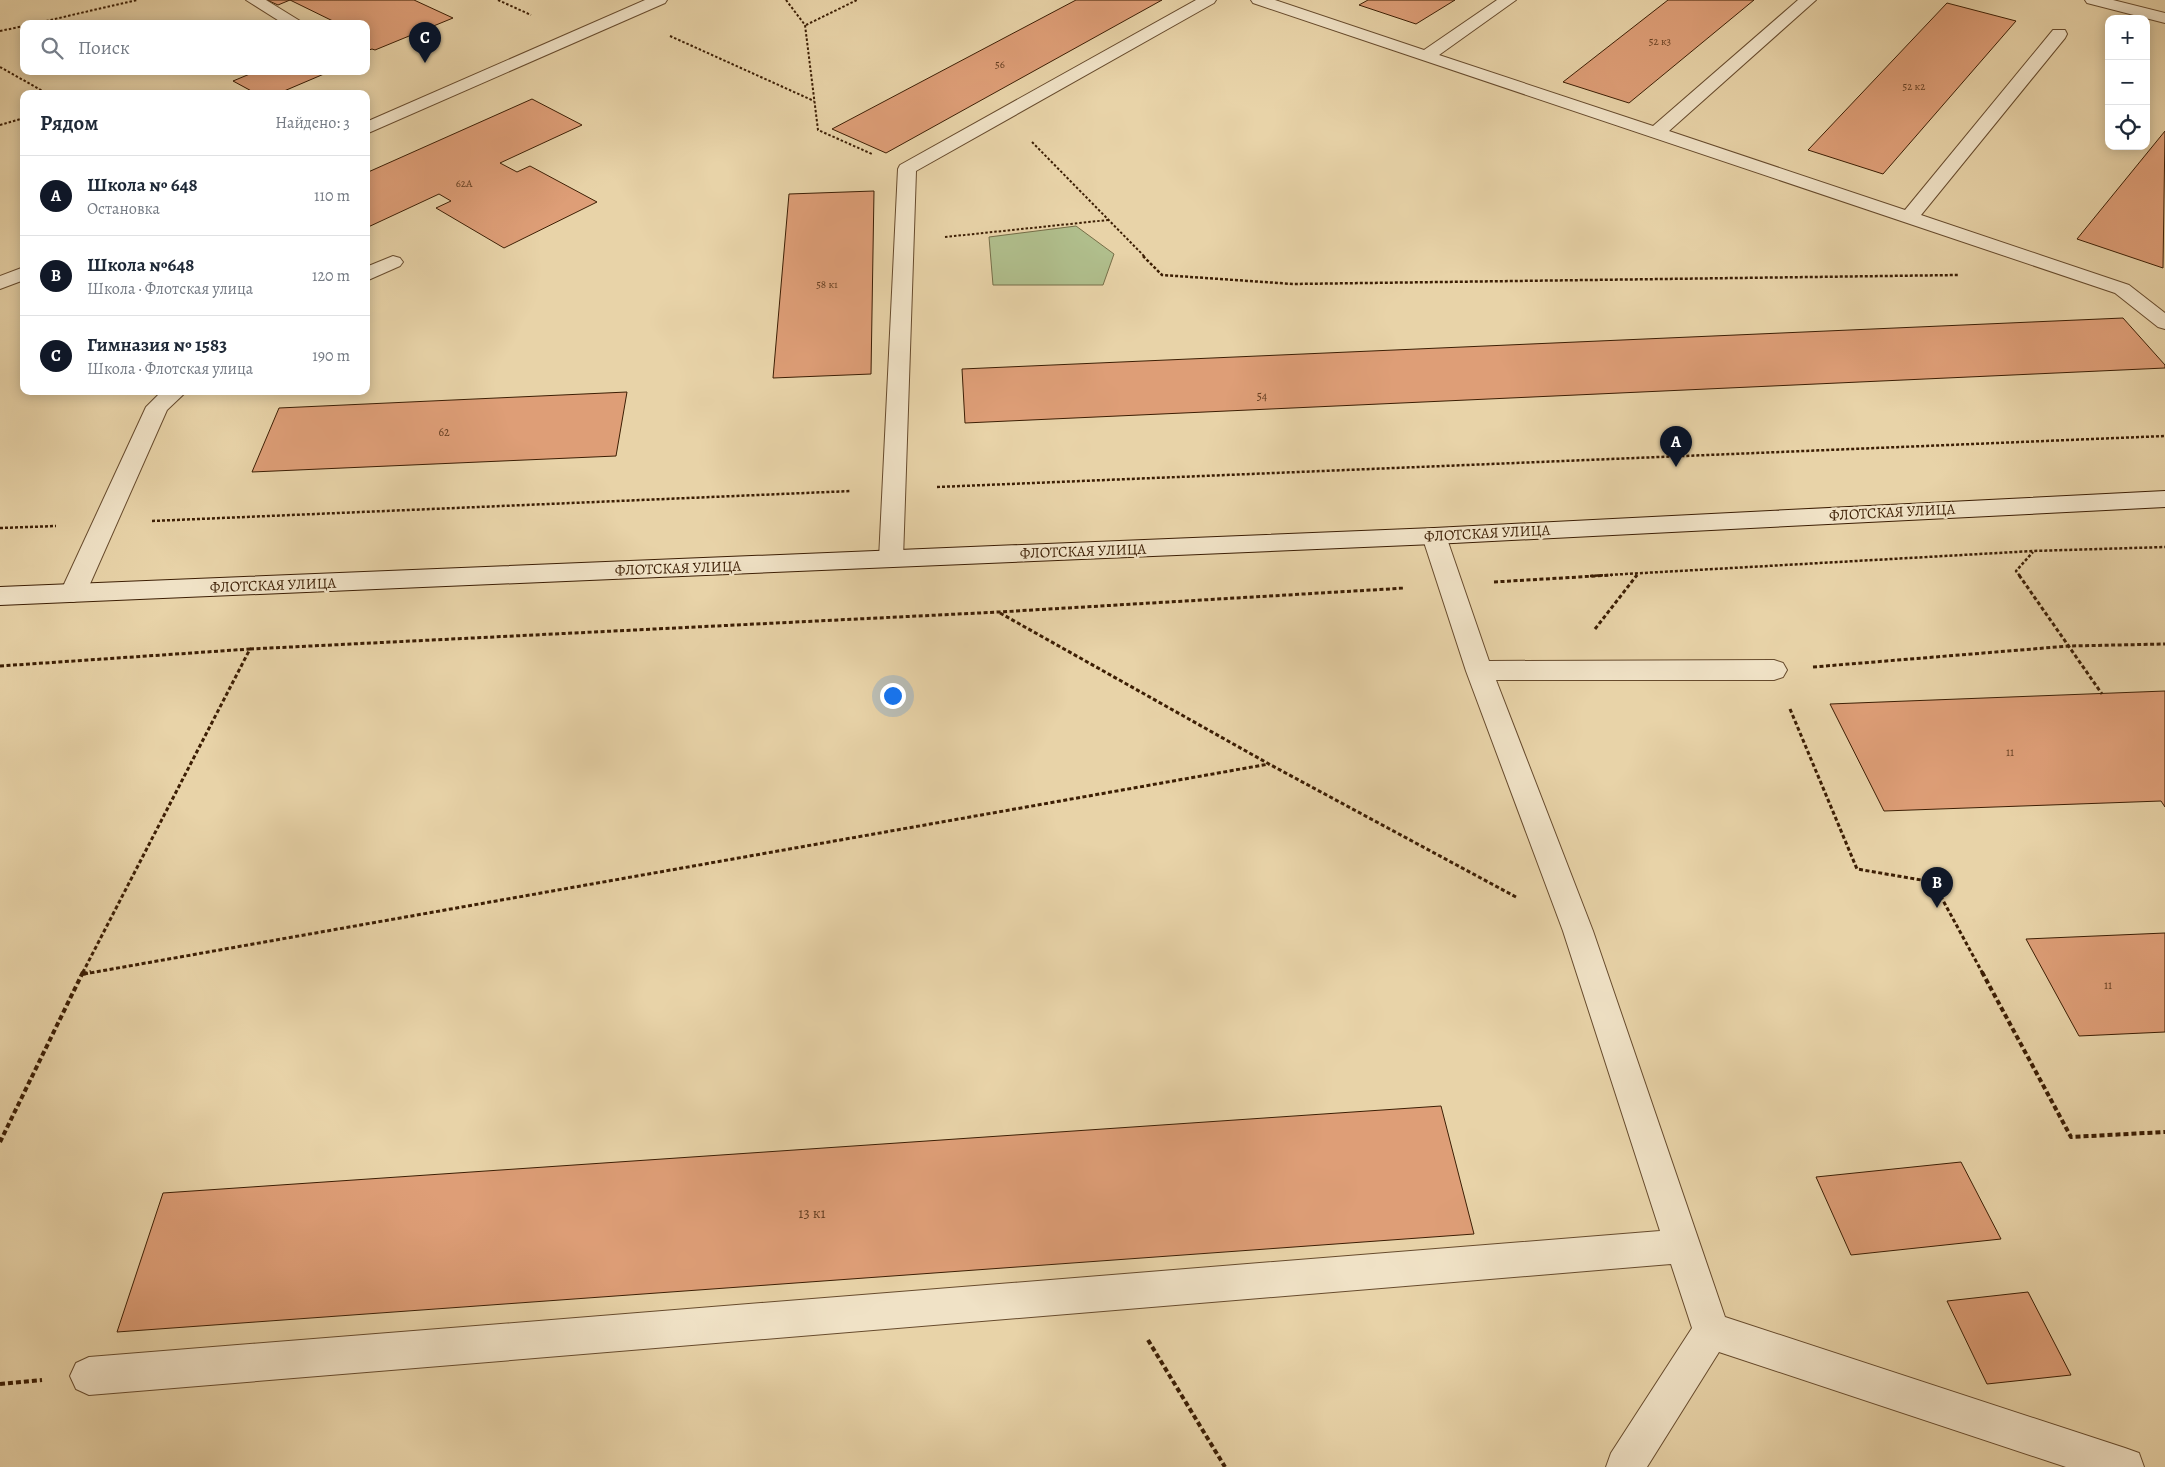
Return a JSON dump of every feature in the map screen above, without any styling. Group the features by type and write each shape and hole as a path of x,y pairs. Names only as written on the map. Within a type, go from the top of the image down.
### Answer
{"main road":[{"path":"254,0 290,20"},
{"path":"370,127 659,0"},
{"path":"890,559 907,169 1208,0"},
{"path":"1259,0 2122,289 2165,323"},
{"path":"1426,56 1508,0"},
{"path":"1656,132 1808,0"},
{"path":"2093,0 2165,18"},
{"path":"1909,217 2059,34"},
{"path":"370,273 392,262"},
{"path":"0,283 20,275"},
{"path":"73,593 157,407 171,395"},
{"name":"ФЛОТСКАЯ УЛИЦА","path":"0,596 1434,536 2165,499"},
{"path":"1434,536 1479,671 1578,931 1711,1331"},
{"path":"1479,671 1774,670"},
{"path":"89,1376 1682,1246"},
{"path":"1625,1467 1711,1331"},
{"path":"1711,1331 2125,1467"}],"path":[{"path":"50,20 137,0"},
{"path":"786,0 806,25 818,130 907,169"},
{"path":"806,25 857,0"},
{"path":"624,15 815,102"},
{"path":"0,31 20,27"},
{"path":"0,67 41,90"},
{"path":"1005,114 1162,275 1293,284 1968,275"},
{"path":"0,125 20,119"},
{"path":"903,242 1109,220"},
{"path":"0,528 2165,436"},
{"path":"0,666 250,649 999,612 2033,551 2165,546"},
{"path":"2033,551 2016,571 2102,694"},
{"path":"1562,672 1637,574"},
{"path":"999,612 1269,764 1578,931"},
{"path":"2165,644 2069,646 1774,670 1858,869 1933,882 2071,1137 2165,1132"},
{"path":"0,1142 82,974 250,649"},
{"path":"82,974 1269,764"},
{"path":"1119,1292 1225,1467"}],"green space":[{"path":"1076,226 1114,254 1103,285 993,285 989,237"}],"building":[{"path":"267,0 290,0 278,5"},
{"path":"290,0 414,0 453,18 375,50 370,50 370,20 331,20"},
{"path":"1076,0 1162,0 886,153 832,129"},
{"path":"1368,0 1455,0 1416,24 1359,5"},
{"path":"1668,0 1754,0 1629,103 1563,82"},
{"path":"1947,3 2016,21 1883,174 1808,150"},
{"path":"247,75 322,75 286,90 250,90 233,81"},
{"path":"532,99 582,125 500,163 517,172 530,166 597,202 504,248 436,208 451,201 439,194 370,226 370,171"},
{"path":"2165,131 2163,268 2077,239"},
{"path":"874,191 871,374 773,378 789,194"},
{"path":"2123,318 2165,365 2165,368 965,423 962,369"},
{"path":"627,392 616,456 252,472 279,408"},
{"path":"2165,691 2165,807 2161,801 1884,811 1830,704"},
{"path":"2165,933 2165,1032 2079,1036 2026,939"},
{"path":"1441,1106 1474,1234 117,1332 163,1193"},
{"path":"1961,1162 2001,1239 1851,1255 1816,1177"},
{"path":"2028,1292 2071,1375 1987,1384 1947,1301"}],"place":[{"name":"Гимназия № 1583","path":"425,63"},
{"name":"Школа № 648","path":"1676,467"},
{"name":"Школа №648","path":"1937,908"}]}
